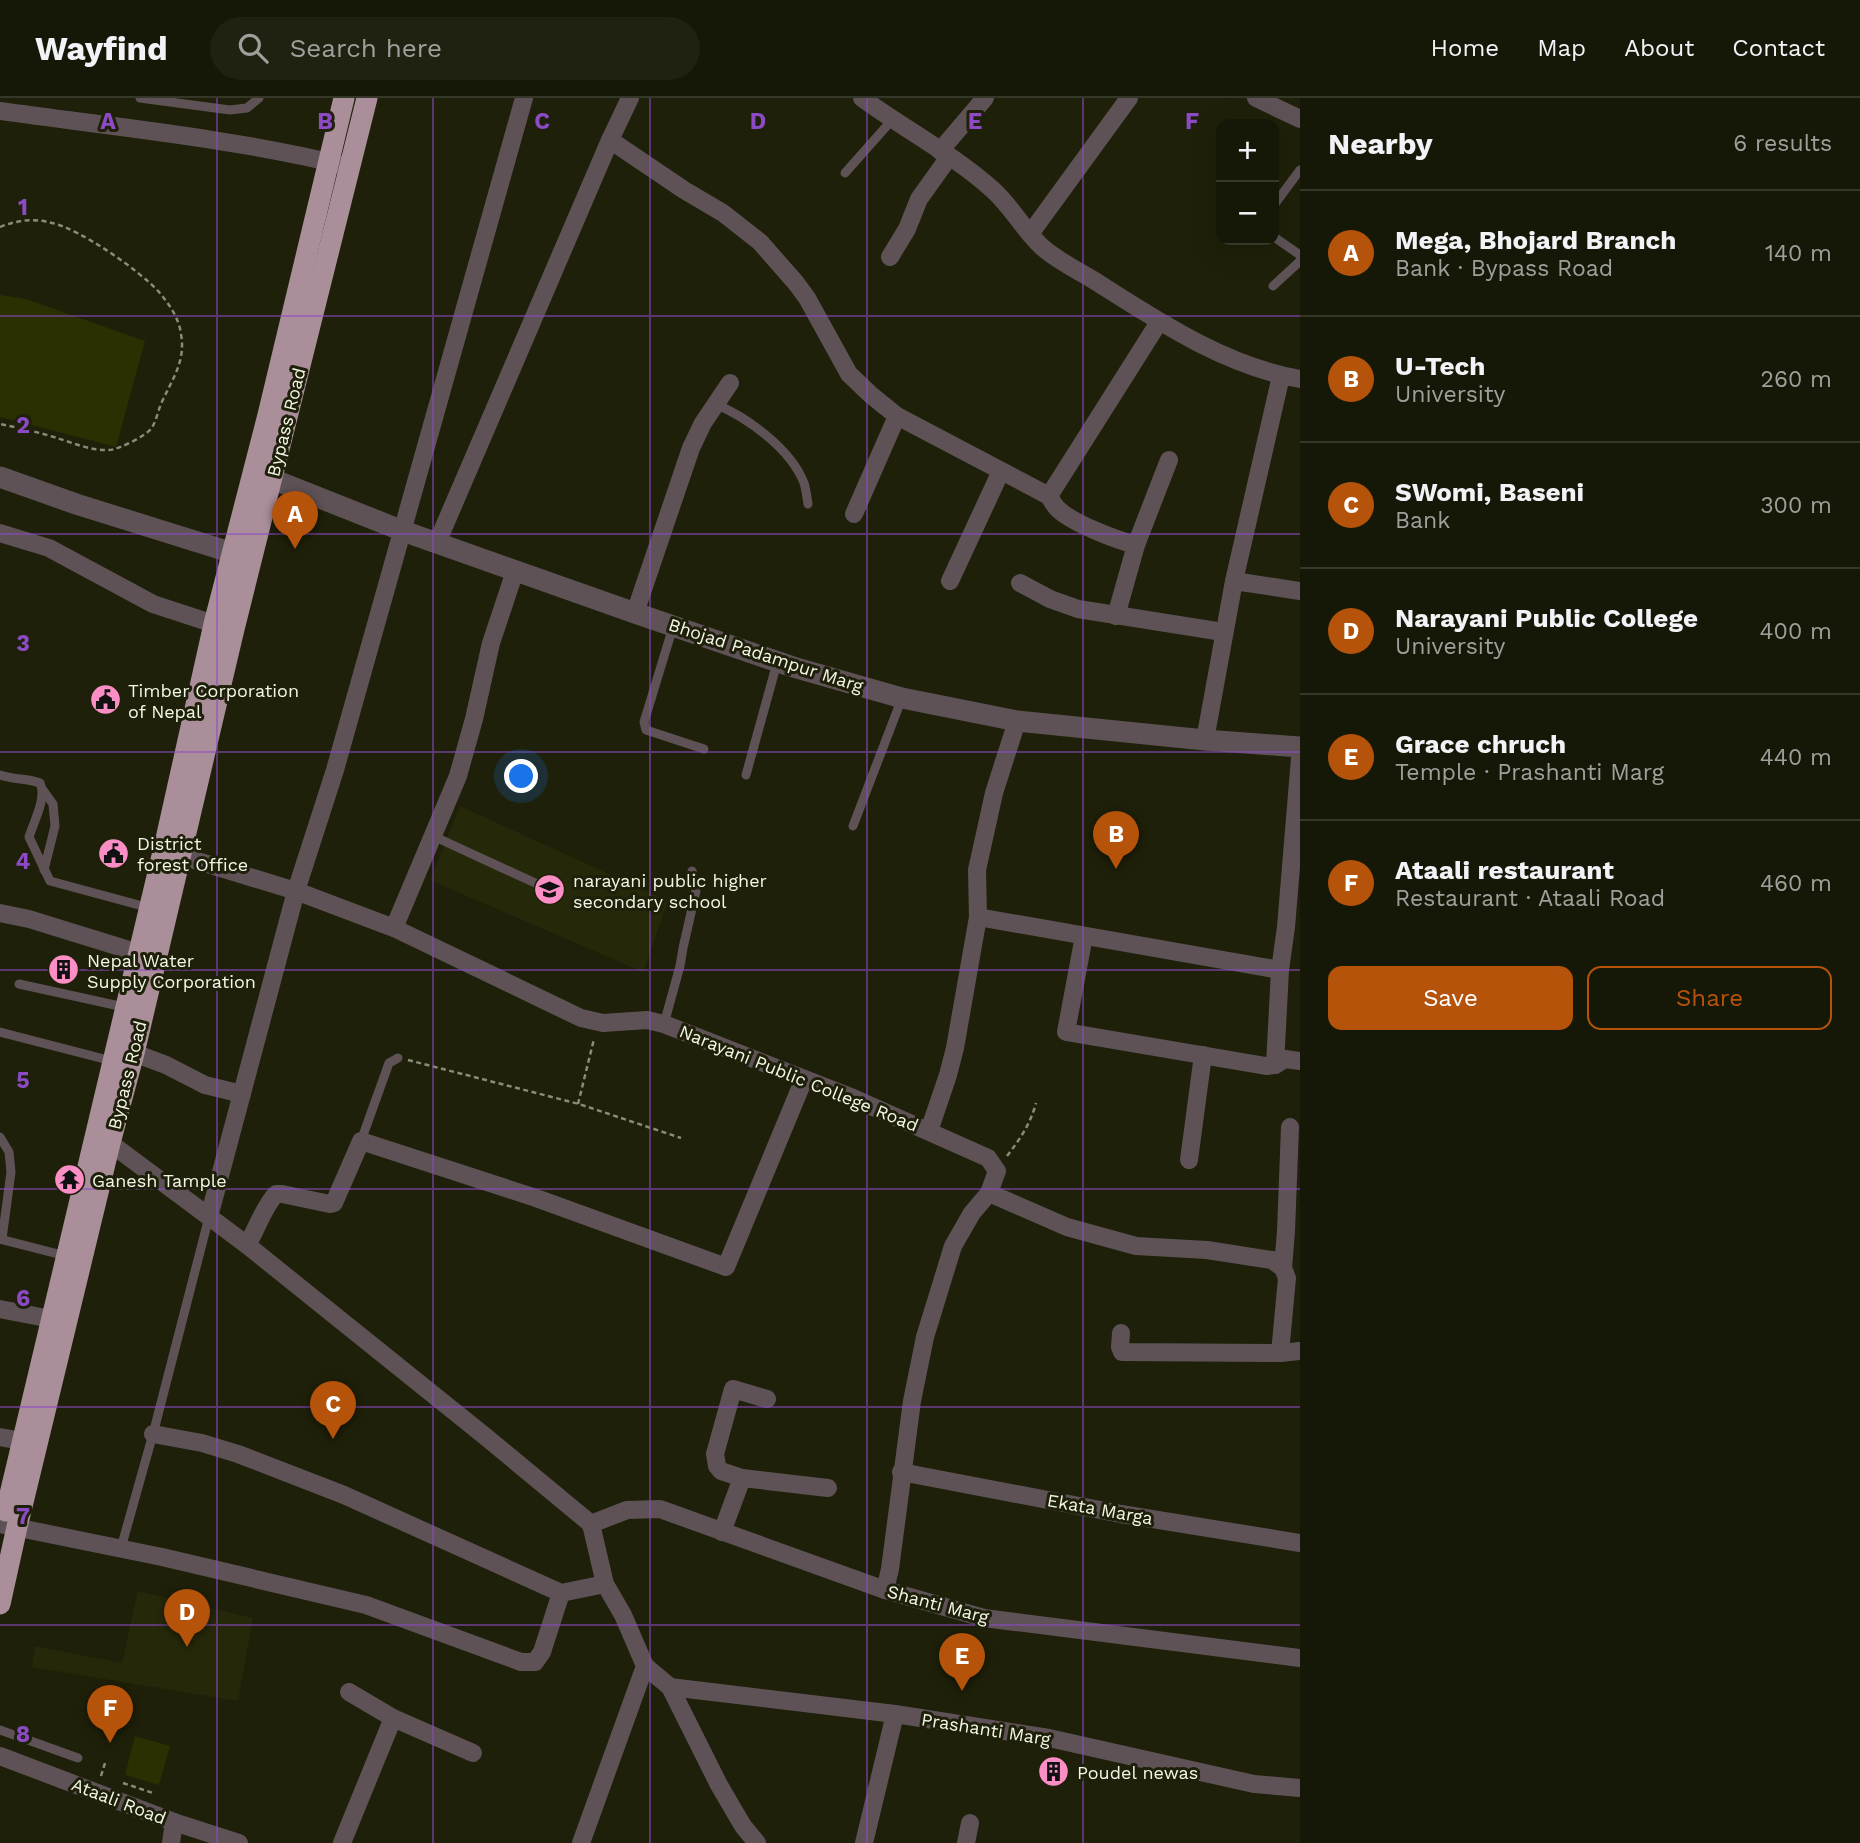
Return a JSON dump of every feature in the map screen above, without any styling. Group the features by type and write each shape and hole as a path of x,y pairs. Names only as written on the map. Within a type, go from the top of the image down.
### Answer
{"highway":[{"name":"Bypass Road","path":"262,476 344,98"},
{"name":"Bypass Road","path":"0,1604 5,1528 51,1319 67,1256 126,1060 181,856 242,555 367,98"},
{"name":"Bypass Road","path":"5,1528 110,1143 126,1060 126,1007 214,624 242,555"}],"street":[{"path":"209,1217 296,891 335,770 524,98"},
{"path":"437,543 630,98"},
{"path":"862,98 992,189 1043,248 1159,322 1230,357 1281,376 1300,379"},
{"path":"890,257 945,154 985,98"},
{"path":"1030,234 1129,98"},
{"path":"1256,98 1300,119"},
{"path":"0,111 230,143 350,167"},
{"path":"610,140 723,214 760,242 807,298 849,373 897,416 1049,496 1057,509 1069,517 1118,540 1136,545"},
{"path":"1049,496 1159,322"},
{"path":"1205,740 1223,632 1281,376"},
{"path":"635,613 691,448 703,423 730,383"},
{"path":"854,514 897,416"},
{"path":"1116,616 1136,545 1170,460"},
{"path":"950,581 1001,471"},
{"name":"Bhojad Padampur Marg","path":"262,476 403,531 635,613 777,661 902,698 1017,721 1300,747"},
{"path":"0,477 76,504 242,555"},
{"path":"0,533 49,548 153,604 214,624"},
{"path":"394,928 458,776 491,643 515,571"},
{"path":"1234,581 1300,591"},
{"path":"1020,583 1079,610 1223,632"},
{"path":"929,1131 955,1048 978,917 977,870 994,793 1017,721"},
{"path":"1275,1065 1280,970 1293,928 1300,758"},
{"name":"Narayani Public College Road","path":"181,856 296,891 394,928 581,1018 599,1022 647,1020 664,1024 853,1098 929,1131 988,1158 995,1164 997,1171"},
{"path":"0,913 29,919 139,953"},
{"path":"978,917 1280,970"},
{"path":"1084,936 1066,1032 1266,1066 1275,1065 1285,1059 1300,1061"},
{"path":"1189,1160 1203,1055"},
{"path":"126,1060 166,1065 205,1085 242,1094"},
{"path":"247,1245 275,1194 334,1203 361,1141 536,1198 726,1267 804,1079"},
{"path":"1280,1353 1287,1278 1283,1268 1290,1127"},
{"path":"110,1143 247,1245 591,1524 605,1584 623,1615 645,1665 670,1687 719,1785 743,1826 757,1843"},
{"path":"885,1590 912,1401 925,1337 953,1246 972,1213 989,1193 997,1171"},
{"path":"989,1193 1067,1227 1115,1241 1136,1246 1207,1250 1272,1260 1283,1268"},
{"path":"0,1309 51,1319"},
{"path":"1121,1333 1122,1353 1300,1351"},
{"path":"767,1399 733,1389 715,1454 715,1461 721,1471 742,1478 828,1488"},
{"path":"153,1434 214,1446 320,1486 561,1593 605,1584"},
{"path":"0,1437 22,1441"},
{"name":"Ekata Marga","path":"901,1472 1121,1514 1300,1543"},
{"path":"722,1532 742,1478"},
{"name":"Shanti Marg","path":"591,1524 627,1510 660,1509 885,1590 984,1618 1300,1658"},
{"path":"5,1528 121,1548 366,1605 521,1662 535,1662 542,1652 561,1593"},
{"path":"581,1843 645,1665"},
{"name":"Prashanti Marg","path":"670,1687 895,1714 1049,1738 1254,1784 1300,1788"},
{"path":"349,1692 393,1718 473,1753"},
{"path":"864,1843 895,1714"},
{"path":"342,1843 393,1718"},
{"name":"Ataali Road","path":"0,1756 174,1822 239,1843"},
{"path":"171,1843 174,1822"},
{"path":"966,1843 970,1823"}],"lane":[{"path":"140,98 230,110 247,108 259,98"},
{"path":"845,173 892,120"},
{"path":"1279,199 1299,175"},
{"path":"1279,240 1300,255"},
{"path":"1273,286 1300,261"},
{"path":"715,404 732,411 777,445 796,468 804,484 808,505"},
{"path":"674,625 644,722 646,730 704,749"},
{"path":"746,775 777,661"},
{"path":"853,826 902,698"},
{"path":"0,775 40,783 53,804 55,826 44,870"},
{"path":"43,790 29,837 50,881 150,908"},
{"path":"433,836 559,894"},
{"path":"664,1024 696,891 692,871"},
{"path":"19,984 126,1007"},
{"path":"0,1032 126,1060"},
{"path":"361,1141 389,1063 398,1058"},
{"path":"0,1137 9,1152 11,1172 1,1239 67,1256"},
{"path":"121,1548 209,1217"},
{"path":"0,1730 78,1758"}],"path":[{"path":"0,227 22,220 40,220 56,223 91,240 158,291 176,315 182,353 178,370 150,430 121,447 97,450 0,424"},
{"path":"578,1104 599,1022"},
{"path":"398,1058 578,1104 681,1138"},
{"path":"997,1171 1025,1133 1036,1103"},
{"path":"78,1758 82,1770 101,1776 105,1763"},
{"path":"114,1781 153,1793"}],"shaded area":[{"path":"0,295 26,299 145,341 116,447 0,417"},
{"name":"narayani public higher secondary school","path":"460,806 668,901 643,972 430,880"},
{"path":"138,1591 253,1618 238,1701 32,1667 35,1646 122,1663"},
{"path":"135,1736 170,1746 159,1785 125,1775"}],"place":[{"name":"Mega, Bhojard Branch","path":"295,549"},
{"name":"Timber Corporation of Nepal","path":"105,700"},
{"name":"District forest Office","path":"114,853"},
{"name":"U-Tech","path":"1116,869"},
{"name":"narayani public higher secondary school","path":"550,890"},
{"name":"Nepal Water Supply Corporation","path":"64,970"},
{"name":"Ganesh Tample","path":"69,1180"},
{"name":"SWomi, Baseni","path":"333,1439"},
{"name":"Narayani Public College","path":"187,1647"},
{"name":"Grace chruch","path":"962,1691"},
{"name":"Ataali restaurant","path":"110,1743"},
{"name":"Poudel newas","path":"1054,1772"}]}
